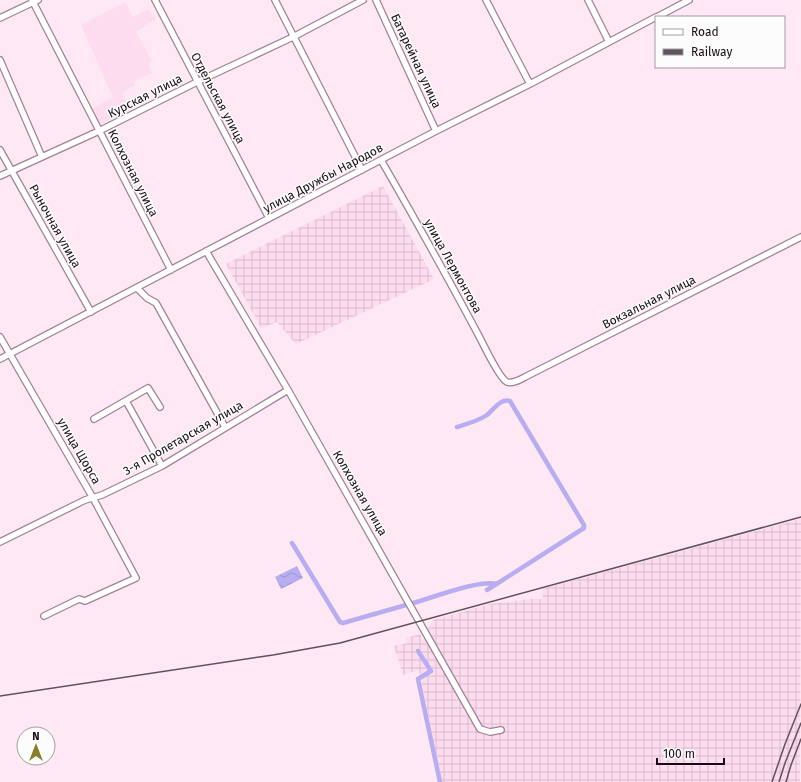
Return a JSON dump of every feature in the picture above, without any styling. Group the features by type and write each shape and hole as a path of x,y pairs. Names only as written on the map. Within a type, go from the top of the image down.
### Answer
{"street":[{"name":"Отдельская улица","path":"154,0 269,218"},
{"path":"275,0 362,170"},
{"name":"Курская улица","path":"0,176 99,131 363,0"},
{"name":"Батарейная улица","path":"376,0 436,131"},
{"path":"486,0 530,84"},
{"path":"588,0 609,42"},
{"name":"улица Дружбы Народов","path":"658,16 689,0"},
{"path":"0,18 34,1"},
{"name":"Колхозная улица","path":"34,1 171,270"},
{"name":"улица Дружбы Народов","path":"0,359 655,18"},
{"path":"0,60 42,157"},
{"name":"Рыночная улица","path":"0,150 91,312"},
{"name":"улица Лермонтова","path":"381,160 502,378 506,382"},
{"path":"262,207 271,212 283,211"},
{"path":"259,223 263,216 262,207"},
{"name":"Вокзальная улица","path":"506,382 512,382 526,376 801,237"},
{"name":"Колхозная улица","path":"206,251 288,390 480,729 490,732 501,730"},
{"path":"137,288 147,298 156,303 225,427"},
{"name":"улица Щорса","path":"0,337 93,498 136,578 85,601 79,599 44,616"},
{"path":"94,419 148,388 160,407"},
{"name":"3-я Пролетарская улица","path":"0,542 85,500 102,495 162,466 288,390"},
{"path":"126,401 162,466"}],"shaded area":[{"path":"126,2 132,17 148,9 155,19 136,32 152,61 148,64 152,73 134,81 135,85 122,93 130,109 101,124 92,109 113,97 81,25"},
{"path":"383,186 434,279 296,344 277,322 261,328 226,264"},
{"path":"801,519 800,782 442,782 419,670 403,675 394,646 407,643 406,638 420,634 422,640 431,635 428,629 433,620 490,604 529,599 543,599 542,589"}],"water":[{"path":"297,566 303,578 281,589 275,577"}],"waterway":[{"path":"457,427 480,419 504,401 510,401 584,525 584,528 487,590"},
{"path":"292,543 340,622 343,623 406,605"},
{"path":"413,603 468,586 489,583 497,584"},
{"path":"418,651 431,671 418,679 440,782"}],"railway":[{"path":"0,696 273,655 340,643 801,517"},
{"path":"772,782 801,704"},
{"path":"779,782 801,723"},
{"path":"786,782 801,739"}]}
